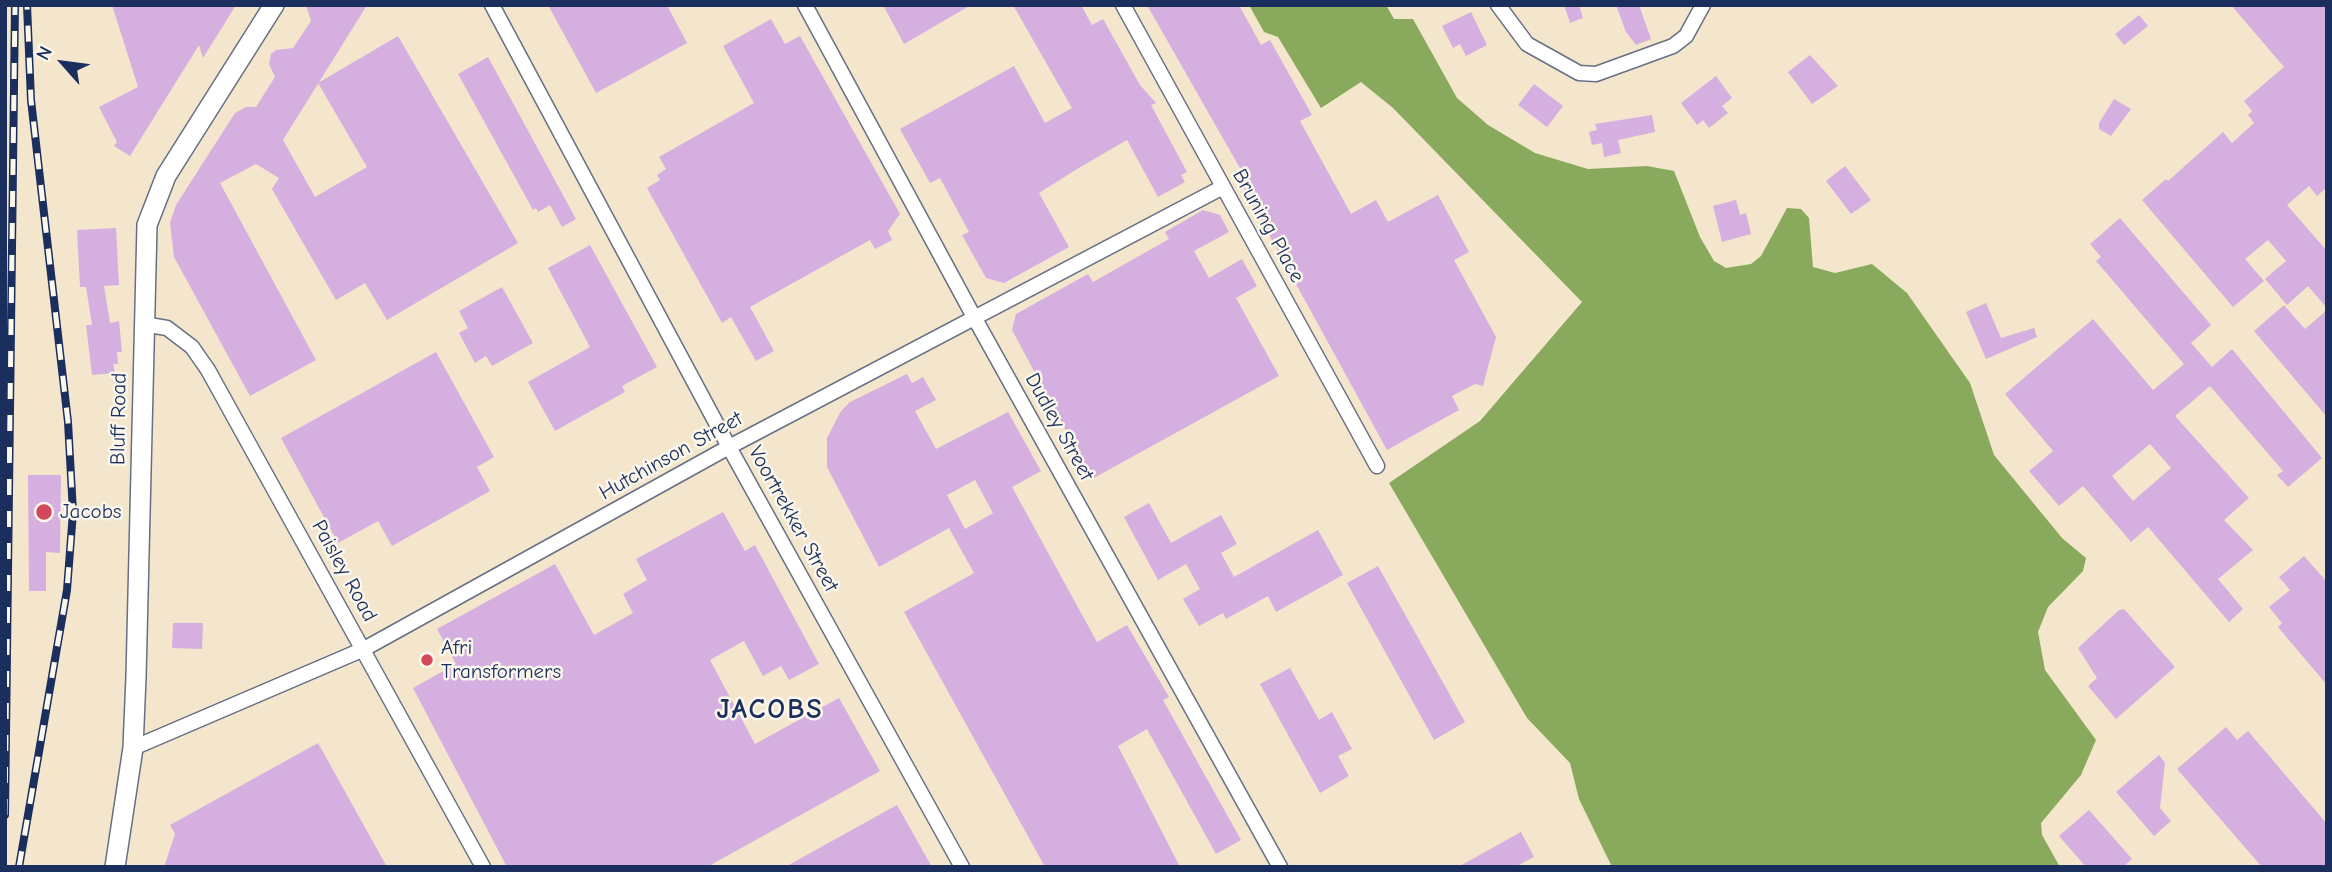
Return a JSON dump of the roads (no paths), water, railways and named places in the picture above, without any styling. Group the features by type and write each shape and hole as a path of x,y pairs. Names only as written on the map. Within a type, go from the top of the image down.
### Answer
{"main road":[{"name":"Bluff Road","path":"115,867 133,748 147,225 153,202 274,5"}],"street":[{"name":"Voortrekker Street","path":"492,5 729,447 962,867"},
{"name":"Dudley Street","path":"805,5 974,317 1280,867"},
{"name":"Bruning Place","path":"1123,5 1377,466"},
{"path":"1498,5 1527,44 1579,73 1596,74 1673,46 1686,36 1697,21 1703,5"},
{"name":"Hutchinson Street","path":"133,748 363,649 729,447 1223,187"},
{"name":"Paisley Road","path":"143,324 167,328 192,347 483,867"}],"railway":[{"path":"5,815 15,5"},
{"path":"19,867 67,590 73,512 68,422 31,100 27,5"}],"place":[{"name":"Jacobs","path":"44,512"},
{"name":"Afri Transformers","path":"427,660"}],"district":[{"name":"JACOBS","path":"770,710"}]}
